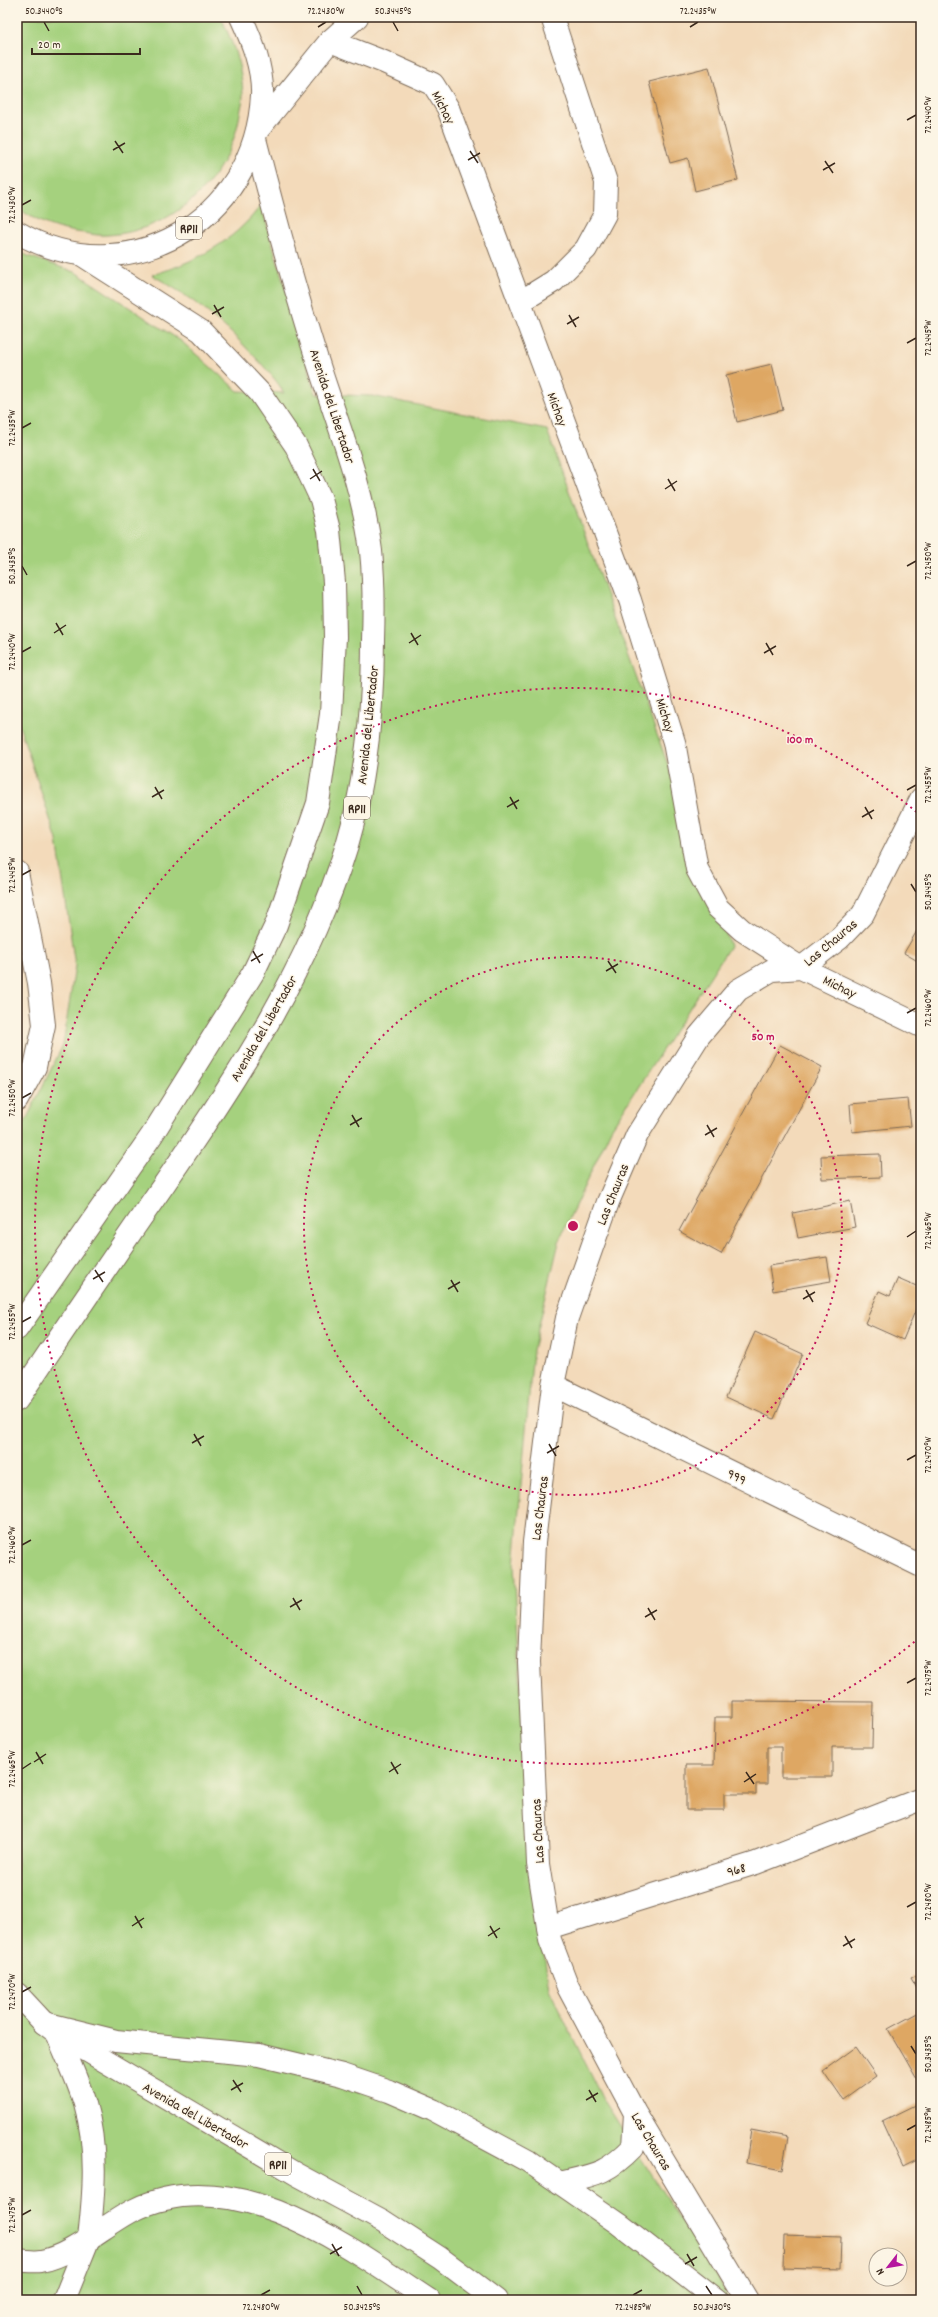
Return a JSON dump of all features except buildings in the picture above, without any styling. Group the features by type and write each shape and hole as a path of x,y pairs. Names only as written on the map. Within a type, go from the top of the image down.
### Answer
{"street":[{"name":"Avenida del Libertador","path":"17,232 38,244 82,255 127,254 170,240 208,215 237,181 256,135 262,95 256,50 241,17"},
{"path":"256,135 330,41 357,17"},
{"path":"520,302 554,281 586,249 605,214 606,182 552,17"},
{"name":"Michay","path":"330,41 384,62 432,84 448,108 635,615 674,742 697,869 718,908 742,930 801,968 921,1026"},
{"name":"Avenida del Libertador","path":"17,1400 204,1126 270,1021 305,952 334,882 347,845 362,782 373,686 374,607 370,550 360,492 286,257 256,135"},
{"name":"Avenida del Libertador","path":"17,1329 152,1135 253,973 276,925 318,803 331,714 335,637 334,582 329,530 321,499 296,446 260,393 200,331 82,255"},
{"name":"Las Chauras","path":"747,2300 635,2113 568,1987 548,1928 538,1864 529,1662 534,1542 553,1384 567,1318 608,1202 637,1135 699,1036 738,990 772,970 801,968 840,938 863,914 921,799"},
{"path":"17,872 39,983 44,1025 35,1067 17,1100"},
{"name":"999","path":"553,1384 921,1566"},
{"name":"968","path":"548,1928 756,1863 921,1799"},
{"name":"Avenida del Libertador","path":"17,1994 50,2028 296,2174 384,2221 440,2258 496,2300"},
{"name":"Avenida del Libertador","path":"50,2028 85,2104 92,2138 95,2190 89,2238 64,2300"},
{"path":"50,2028 116,2040 259,2055 342,2075 389,2091 433,2110 528,2161 619,2224 717,2300"},
{"path":"559,2183 600,2174 618,2163 633,2147 635,2113"},
{"path":"17,2260 41,2261 62,2253 133,2210 162,2199 189,2196 237,2199 288,2215 361,2255 429,2300"}],"green space":[{"path":"17,17 221,17 239,64 243,98 233,142 222,163 209,182 193,199 174,213 154,224 132,231 108,235 75,232 57,228 32,217 17,207"},
{"path":"261,205 316,394 372,396 547,430 703,862 730,946 611,1129 560,1238 533,1350 514,1565 529,1841 549,1989 603,2099 719,2280 728,2300 17,2300 17,1138 63,1045 75,966 57,840 17,719 17,250 28,256 75,272 181,341 238,391 284,393 263,365 220,322 181,292 152,275 183,264 212,249 239,230"}]}
